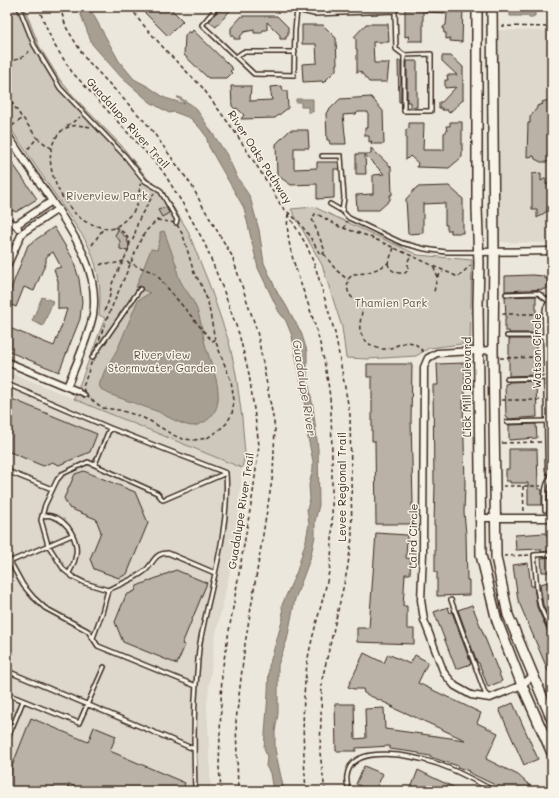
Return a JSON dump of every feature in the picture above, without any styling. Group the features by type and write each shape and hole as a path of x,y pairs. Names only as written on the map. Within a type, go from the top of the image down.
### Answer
{"main road":[{"name":"Lick Mill Boulevard","path":"477,7 477,208 479,252 481,555 496,621 552,753"},
{"path":"492,7 494,251 493,400 496,557 508,615 552,720"}],"street":[{"path":"7,134 58,209 79,244 86,258 90,271 93,293 93,314 89,330 67,387"},
{"path":"16,225 52,201"},
{"path":"7,266 22,233 58,209"},
{"path":"7,221 16,225 22,233"},
{"path":"479,252 550,251"},
{"name":"Watson Circle","path":"551,301 546,314 549,324 546,336 546,357 549,366 547,378 547,400 550,408 548,421 548,442 550,450 549,470 552,476"},
{"path":"428,358 437,353 479,351 493,354"},
{"name":"Laird Circle","path":"428,358 424,367 423,424 424,508 421,600 424,620 444,673 455,686 471,695 490,698"},
{"path":"7,362 77,391"},
{"path":"480,518 552,518"},
{"path":"490,698 522,685 534,675"}],"lane":[{"path":"20,7 34,45 60,88 129,161 145,181 160,190 177,220 176,223"},
{"path":"218,7 202,25 254,74 294,75 296,9 314,14 395,11"},
{"path":"339,7 339,13"},
{"path":"395,7 396,49 404,55 431,54 431,111 404,111 404,55"},
{"path":"236,57 243,52 295,52"},
{"path":"322,156 341,156 344,198 342,211"},
{"path":"330,204 342,211 349,218 402,243 424,249 446,252 479,252"},
{"path":"92,358 140,289"},
{"path":"506,294 538,293 551,301"},
{"path":"507,336 546,336"},
{"path":"507,379 547,378"},
{"path":"7,384 110,428 226,473"},
{"path":"77,391 86,395"},
{"path":"507,422 548,421"},
{"path":"95,464 110,428"},
{"path":"215,573 168,553 162,553 154,559 151,566 143,573 108,590 85,583 69,574 58,562 48,545 41,520 45,506 57,480 62,474 88,462 157,492 163,500 226,473"},
{"path":"7,471 52,489"},
{"path":"196,791 194,749 199,644 223,534 227,484 226,473"},
{"path":"545,510 545,486 547,481 552,476"},
{"path":"42,516 52,516 69,528 76,546 76,558 69,574"},
{"path":"8,562 72,535"},
{"path":"552,554 534,555 536,589 552,633"},
{"path":"7,556 8,562 33,597 45,608 88,631 98,646 196,686"},
{"path":"93,638 108,590"},
{"path":"450,600 485,693 490,698"},
{"path":"7,694 79,723 104,667"},
{"path":"12,673 194,749"},
{"path":"7,740 23,701"},
{"path":"348,791 347,775 352,764 360,758 374,755 397,755 438,764 464,775 494,791"}],"path":[{"name":"Guadalupe River Trail","path":"38,7 53,43 72,72 162,170 183,204 204,242 223,289 239,334 249,374 258,445 253,493 222,671 219,767 221,791"},
{"path":"60,7 66,26 85,58 148,125 192,186 232,256 256,331 275,428 274,474 245,644 236,720 238,791"},
{"name":"River Oaks Pathway","path":"131,7 138,20 202,87 235,132 270,185 282,207 288,214 299,222 320,254 324,254 336,270 348,280"},
{"path":"493,26 552,27"},
{"path":"7,61 20,59 27,54 34,45"},
{"path":"7,96 37,138 52,149"},
{"path":"84,113 58,135 54,142 50,157 52,175 56,186 64,200 76,214 84,220 104,228 110,229 115,227 127,218 135,209 140,185 145,181"},
{"path":"12,126 23,118"},
{"path":"66,128 73,125 100,130"},
{"path":"28,148 37,138"},
{"path":"104,311 110,302 112,285 124,262 130,243 132,242 135,234 137,224 148,206 156,187"},
{"path":"288,214 287,226 292,253 314,321 328,381 331,412 331,559 325,590 308,657 304,690 304,757 306,791"},
{"name":"Levee Regional Trail","path":"288,214 309,252 316,269 335,333 350,415 352,538 347,571 322,680 320,753 325,791"},
{"path":"324,254 325,251 312,219 315,214 344,228 368,236 458,277 473,263"},
{"path":"344,228 349,218"},
{"path":"157,220 176,223 183,235 194,273 201,284 208,302 215,340 231,381 234,400 232,414 226,424 207,438 183,440 140,416 119,410 103,408 86,395 83,387 92,358 131,263 141,239 157,220"},
{"path":"115,227 126,234 130,243"},
{"path":"92,245 104,228"},
{"path":"394,248 388,263 366,274 354,274 348,280 346,287 349,294 362,309 360,331 366,341 378,348 386,349 404,343 412,343 418,346 428,358"},
{"path":"550,251 551,301"},
{"path":"388,263 388,267 391,270 401,274 405,273 408,270 408,261 411,255"},
{"path":"100,265 104,263 131,263 155,273 212,341 215,340"},
{"path":"433,266 437,277 434,292"},
{"path":"437,277 444,271"},
{"path":"493,314 546,314"},
{"path":"493,354 546,357"},
{"path":"493,400 547,400"},
{"path":"494,444 548,442"},
{"path":"495,486 545,486"},
{"path":"524,486 524,518"},
{"path":"496,557 534,555"}],"shaded area":[{"path":"498,30 552,31 552,243 496,242"},
{"path":"7,371 242,468 235,549 215,638 207,704 211,791 7,791 7,610 9,610 10,593 7,586"}],"green space":[{"path":"7,7 24,7 39,46 60,80 77,100 121,145 158,192 161,188 187,229 209,284 229,342 236,374 242,418 245,454 242,468 74,399 105,318 99,315 100,295 98,275 93,256 84,238 7,123"},
{"name":"Thamien Park","path":"314,207 418,255 472,260 470,343 429,348 416,356 368,359 346,358 342,327 322,265 291,209"}],"water":[{"name":"Guadalupe River","path":"78,7 89,7 119,61 134,79 165,98 185,104 177,97 179,97 195,107 227,155 237,177 250,197 259,230 264,263 278,294 301,332 307,351 307,375 313,407 318,449 319,505 315,521 315,536 310,559 295,599 287,640 278,665 278,713 275,732 275,749 284,791 273,791 270,773 266,766 267,757 264,748 269,666 283,618 282,605 297,571 306,540 309,524 307,509 310,499 309,485 313,469 304,399 292,336 286,321 279,312 258,268 244,208 209,147 206,136 190,118 174,112 169,113 150,102 122,78 92,44"},
{"path":"510,7 535,7 535,16 533,16 533,18 529,18 529,16 510,16"},
{"path":"296,99 313,99 313,112 308,112 308,107 301,107 301,102 296,102"},
{"path":"164,231 179,277 193,300 197,310 217,384 217,405 213,414 206,421 194,426 180,423 159,412 109,394 101,389 99,385 105,370 118,348 138,300 150,293 136,287 151,249 157,250 160,232"},
{"path":"42,297 53,301 43,326 32,321"}],"building":[{"path":"144,7 169,7 183,21 168,36 144,12"},
{"path":"220,7 233,7 216,27 209,22"},
{"path":"405,7 423,7 423,41 408,41 409,36 405,37"},
{"path":"425,7 463,7 462,42 450,41 450,38 446,39 446,33 444,33 443,27 446,25 447,13 425,12"},
{"path":"242,16 277,16 288,27 288,36 286,36 286,39 280,39 280,35 267,22 267,30 263,30 262,33 254,33 254,30 244,32 240,39 234,39 234,36 231,36 231,28"},
{"path":"366,24 388,24 389,42 373,42 374,63 389,63 387,82 369,82 360,71 357,73 357,49 356,39 354,37"},
{"path":"302,25 323,25 336,38 336,70 323,83 322,81 303,82 302,64 317,63 316,44 302,44"},
{"path":"193,30 233,69 230,71 232,73 227,78 208,78 184,55 185,36 189,31 191,33"},
{"path":"442,56 451,56 463,67 463,100 449,113 447,110 442,110 442,108 439,108 439,102 442,102 456,87 445,88 445,80 448,80 447,75 457,75 442,61"},
{"path":"398,61 401,61 401,102 399,102"},
{"path":"407,61 417,61 417,107 410,107 410,102 407,102"},
{"path":"231,86 251,86 250,101 272,100 270,87 282,86 283,91 287,91 288,108 275,118 241,119 244,115 237,108 235,109 232,106"},
{"path":"371,97 383,111 384,144 371,144 372,141 369,142 369,136 365,136 365,128 368,128 368,112 358,112 356,114 343,115 346,144 330,144 329,140 327,140 326,113 340,99"},
{"path":"552,99 552,162 541,162 535,159 534,156 527,157 528,123 530,123 530,117 537,106 543,104 542,102"},
{"path":"450,122 462,122 462,157 449,168 417,167 418,163 410,156 406,160 406,130 409,128 409,123 424,123 423,150 444,150 444,133 447,131 446,126 450,126"},
{"path":"290,130 308,130 309,148 294,148 294,169 317,168 317,162 338,162 339,169 334,169 334,198 317,199 317,184 291,185 277,175 276,144"},
{"path":"371,148 391,167 392,195 390,195 390,200 379,210 357,210 356,195 373,194 373,175 384,174 365,155 366,174 356,174 356,154 371,154"},
{"path":"7,155 37,199 16,212 7,208"},
{"path":"541,173 541,181 546,178 546,185 550,182 550,209 537,218 537,210 532,210 532,174"},
{"path":"449,186 463,199 463,233 451,233 451,230 447,230 447,225 445,225 445,203 423,204 423,233 408,234 406,199 417,187"},
{"path":"166,207 169,213 162,217 158,210"},
{"path":"54,227 73,259 79,279 82,301 80,319 59,372 7,351 7,327 54,346 67,309 58,309 58,281 54,269 61,267 53,252 46,258 46,262 34,291 24,287 16,307 7,303 7,299 28,245"},
{"path":"118,230 126,237 129,245 128,251 120,249 120,241 115,235"},
{"path":"505,276 544,276 544,278 552,279 552,284 547,284 547,289 505,291"},
{"path":"536,296 536,333 509,333 509,331 505,331 505,297"},
{"path":"509,339 536,339 536,375 509,376"},
{"path":"465,363 465,399 463,399 465,485 464,512 469,595 437,596 434,525 435,484 433,385 438,385 437,364"},
{"path":"367,364 412,364 412,524 376,524 375,441 372,441 372,377 367,377"},
{"path":"536,381 537,417 508,419 508,417 506,417 505,384 509,382"},
{"path":"7,397 97,434 90,452 59,465 52,462 43,466 10,452 7,454"},
{"path":"536,424 537,438 509,440 509,425"},
{"path":"509,449 537,449 538,488 542,490 542,505 528,505 528,483 510,483 510,481 506,481 506,469 509,469"},
{"path":"84,471 135,492 148,523 127,574 119,578 94,569 90,559 101,532 96,519 69,508 64,498 75,474"},
{"path":"549,490 552,490 552,505 548,505"},
{"path":"376,533 407,535 406,558 411,559 410,574 405,574 403,606 407,606 407,629 414,629 414,644 357,642 357,628 369,628"},
{"path":"546,533 546,535 552,535 552,551 541,552 541,549 516,550 515,535"},
{"path":"552,557 552,572 542,572 541,558"},
{"path":"528,563 531,586 534,586 537,607 549,634 552,636 552,680 518,600 513,565"},
{"path":"176,570 207,583 182,644 185,645 177,664 123,642 115,622 126,595 135,591 137,586"},
{"path":"552,581 552,626 543,605 540,584"},
{"path":"472,605 502,681 488,687 458,610"},
{"path":"448,607 450,613 452,612 471,664 456,669 434,612"},
{"path":"364,653 384,663 388,654 410,664 415,655 428,662 418,683 481,713 477,723 498,733 486,759 518,775 536,791 504,791 468,772 469,771 457,767 458,766 419,753 390,749 390,746 356,748 356,751 336,751 335,704 354,704 355,739 366,738 365,709 384,708 385,729 465,740 391,707 394,707 364,693 363,689 348,687"},
{"path":"513,703 538,759 524,765 499,709"},
{"path":"31,718 88,742 94,727 116,736 110,751 185,783 182,791 85,791 69,784 66,791 7,791 7,779"},
{"path":"364,766 383,774 375,791 371,791 356,784"},
{"path":"418,770 436,779 462,791 410,791"}],"park label":[{"name":"Riverview Park","path":"107,196"},
{"name":"River view Stormwater Garden","path":"162,361"}]}
